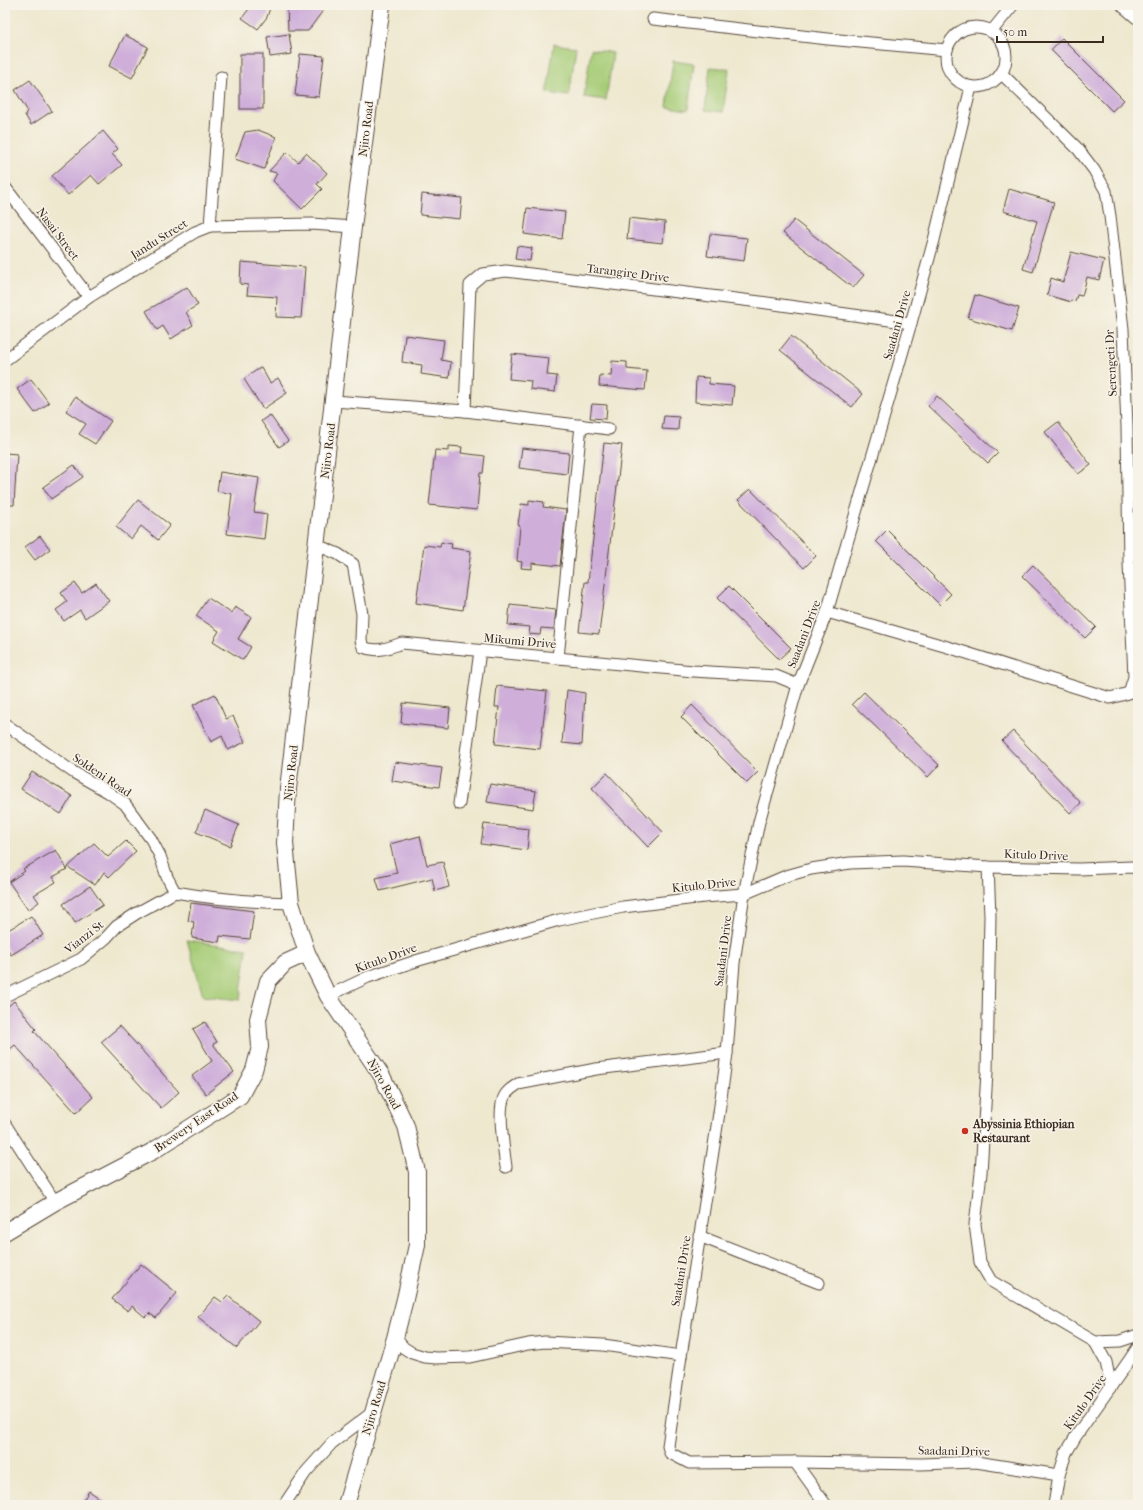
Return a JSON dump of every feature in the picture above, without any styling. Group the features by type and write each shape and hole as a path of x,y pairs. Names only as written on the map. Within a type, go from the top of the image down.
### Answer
{"street":[{"name":"Njiro Road","path":"346,1505 395,1338 417,1245 418,1172 406,1126 393,1097 382,1076 328,996 307,953 291,903 285,843 288,790 353,227 382,5"},
{"path":"990,32 1013,5"},
{"path":"1125,5 1138,16"},
{"path":"653,19 828,39 947,50"},
{"path":"982,28 990,32 1001,42 1006,55 1005,64 1001,73 995,80 980,87 971,87 961,84 948,69 946,59 947,50 950,41 964,30 982,28"},
{"name":"Serengeti Dr","path":"827,612 951,648 1110,698 1129,693 1134,677 1129,563 1125,382 1119,291 1106,191 1094,170 1078,149 1001,73"},
{"path":"210,226 221,77"},
{"name":"Saadani Drive","path":"971,87 934,240 911,323 827,612 798,685 759,822 744,894 734,963 727,1053 668,1446 670,1453 689,1462 920,1464 976,1462 1059,1475"},
{"name":"Nasai Street","path":"5,187 90,297"},
{"name":"Jandu Street","path":"5,360 90,297 195,232 210,226 312,224 353,227"},
{"name":"Tarangire Drive","path":"465,411 470,285 483,274 506,271 760,302 911,323"},
{"path":"334,401 465,411 609,429"},
{"path":"558,658 581,425"},
{"name":"Mikumi Drive","path":"317,545 338,554 353,564 362,614 361,640 363,647 371,650 381,650 402,643 693,671 776,676 798,685"},
{"path":"459,804 480,651"},
{"name":"Soldeni Road","path":"5,724 73,772 108,792 125,804 151,840 176,892"},
{"name":"Kitulo Drive","path":"328,996 368,976 559,920 623,907 704,897 744,894 786,876 811,869 850,863 903,861 988,866 1138,869"},
{"path":"988,866 990,916 987,1072 981,1173 975,1224 980,1262 991,1281 1095,1342 1120,1342 1138,1335"},
{"path":"176,892 210,898 254,902 291,903"},
{"name":"Vianzi St","path":"5,996 81,959 106,938 117,926 136,913 176,892"},
{"name":"Brewery East Road","path":"5,1232 55,1202 153,1151 240,1096 254,1070 260,1047 258,1018 268,981 285,963 307,953"},
{"path":"506,1167 501,1126 502,1100 509,1090 518,1084 596,1069 727,1053"},
{"path":"5,1124 55,1202"},
{"path":"699,1236 819,1283"},
{"path":"395,1338 404,1348 412,1353 425,1357 436,1358 470,1357 528,1344 545,1342 603,1345 681,1356"},
{"path":"1095,1342 1106,1362 1111,1387"},
{"name":"Kitulo Drive","path":"1054,1505 1059,1475 1066,1453 1076,1436 1138,1347"},
{"path":"284,1505 306,1472 332,1443 373,1412"},
{"path":"795,1462 826,1505"}],"green space":[{"path":"554,44 576,47 569,96 547,93"},
{"path":"591,49 613,53 606,100 584,97"},
{"path":"673,61 694,64 688,110 667,107"},
{"path":"710,67 729,69 723,112 705,110"},
{"path":"187,940 247,949 240,1000 203,996"}],"building":[{"path":"252,5 271,5 267,17 258,29 242,18"},
{"path":"287,5 327,5 308,31 288,31"},
{"path":"289,34 292,54 270,57 267,37"},
{"path":"125,35 148,47 132,78 109,66"},
{"path":"1062,38 1124,100 1112,111 1051,50"},
{"path":"240,54 263,54 263,109 240,109"},
{"path":"300,54 324,56 319,97 295,95"},
{"path":"30,80 52,111 31,125 25,115 27,110 15,90"},
{"path":"258,130 276,137 264,169 235,159 245,132"},
{"path":"103,131 118,149 112,154 122,165 99,184 91,175 68,195 52,176"},
{"path":"287,152 298,162 306,153 327,173 317,184 322,189 302,209 273,181 277,173 269,171"},
{"path":"1009,189 1054,202 1033,272 1023,269 1037,221 1003,211"},
{"path":"422,194 462,198 460,219 420,215"},
{"path":"527,208 565,212 562,239 524,234"},
{"path":"629,218 665,222 663,243 627,239"},
{"path":"794,220 864,275 853,288 783,233"},
{"path":"710,234 747,238 744,261 707,256"},
{"path":"517,246 532,248 530,261 515,259"},
{"path":"1071,252 1104,260 1099,280 1087,277 1082,296 1077,295 1075,301 1071,300 1071,302 1047,295 1051,278 1063,282"},
{"path":"241,262 305,267 301,318 276,317 277,297 247,295 248,285 240,284"},
{"path":"187,287 198,305 186,312 193,325 171,339 163,326 157,330 146,311"},
{"path":"975,295 1019,308 1012,331 968,318"},
{"path":"405,335 444,340 441,360 451,362 449,378 421,374 422,365 402,362"},
{"path":"791,336 863,394 852,407 780,350"},
{"path":"512,354 549,358 547,375 557,376 555,392 530,389 531,381 509,379"},
{"path":"612,361 627,362 627,369 647,371 645,390 599,386 600,375 611,376"},
{"path":"261,367 270,383 278,378 287,393 263,409 244,379"},
{"path":"696,377 709,378 709,384 734,386 732,405 695,402"},
{"path":"31,379 49,403 35,413 17,389"},
{"path":"937,396 998,453 988,463 928,406"},
{"path":"75,397 111,421 95,444 79,434 86,424 66,411"},
{"path":"592,404 607,405 606,419 590,418"},
{"path":"270,415 288,441 279,447 261,421"},
{"path":"664,416 679,417 678,430 662,429"},
{"path":"1058,422 1091,465 1078,474 1045,432"},
{"path":"604,443 622,445 599,634 579,632 585,582 588,582"},
{"path":"449,446 462,447 461,453 485,456 483,473 480,473 477,510 429,505 435,450 449,451"},
{"path":"522,448 569,453 567,474 519,468"},
{"path":"5,453 17,454 14,505 5,505"},
{"path":"74,465 83,477 51,499 43,487"},
{"path":"220,472 259,478 254,512 267,514 264,539 227,534 232,494 217,491"},
{"path":"750,489 816,556 804,568 738,500"},
{"path":"138,500 170,525 158,540 141,526 131,539 116,527"},
{"path":"529,500 544,502 543,507 566,510 560,566 532,563 532,569 521,568 522,562 517,561 520,526 518,525 521,504 529,505"},
{"path":"887,530 951,594 940,605 876,541"},
{"path":"40,536 50,549 35,560 25,547"},
{"path":"441,542 452,544 451,548 471,551 463,610 416,603 424,545 440,547"},
{"path":"1033,565 1096,627 1085,638 1022,576"},
{"path":"75,583 82,593 96,583 109,601 85,618 80,610 64,621 56,610 67,602 61,593"},
{"path":"729,586 791,648 779,659 717,598"},
{"path":"208,598 231,613 235,607 251,617 238,639 251,647 243,660 213,641 219,631 196,616"},
{"path":"510,605 556,610 554,629 541,628 540,635 529,634 530,627 508,625"},
{"path":"497,686 547,691 540,749 495,744 499,707 495,707"},
{"path":"567,690 585,693 582,745 562,743"},
{"path":"864,692 939,765 928,777 852,704"},
{"path":"215,694 226,719 233,716 245,742 228,750 222,736 211,742 193,705"},
{"path":"403,703 450,708 448,728 401,723"},
{"path":"692,705 758,772 747,783 681,717"},
{"path":"1013,731 1081,803 1070,813 1002,741"},
{"path":"395,762 442,768 439,787 392,781"},
{"path":"32,772 72,796 61,814 21,789"},
{"path":"607,773 663,832 648,847 592,788"},
{"path":"490,784 536,791 533,809 487,802"},
{"path":"205,810 239,825 230,846 196,832"},
{"path":"484,824 529,829 527,850 481,844"},
{"path":"420,836 427,865 443,862 449,887 435,891 432,878 380,891 376,878 397,873 390,844"},
{"path":"126,841 136,851 109,877 104,872 95,885 68,867 94,843 108,857"},
{"path":"56,850 67,869 53,877 56,882 34,895 39,902 28,910 9,882 25,871 23,869"},
{"path":"90,886 103,905 75,923 63,904"},
{"path":"191,903 254,911 250,939 220,936 219,942 192,938 194,922 188,921"},
{"path":"31,916 43,935 11,955 5,945 5,932"},
{"path":"14,1001 36,1029 34,1031 93,1097 76,1113 15,1045 5,1053 5,1009"},
{"path":"205,1022 217,1042 213,1044 234,1072 206,1094 192,1076 212,1061 193,1029"},
{"path":"120,1026 179,1092 161,1108 101,1042"},
{"path":"141,1264 177,1293 156,1318 149,1313 145,1317 132,1306 128,1311 112,1299"},
{"path":"228,1296 259,1321 237,1348 198,1317 215,1297 222,1302"},
{"path":"89,1491 110,1505 80,1505"}],"place":[{"name":"Abyssinia Ethiopian Restaurant","path":"965,1131"}]}
